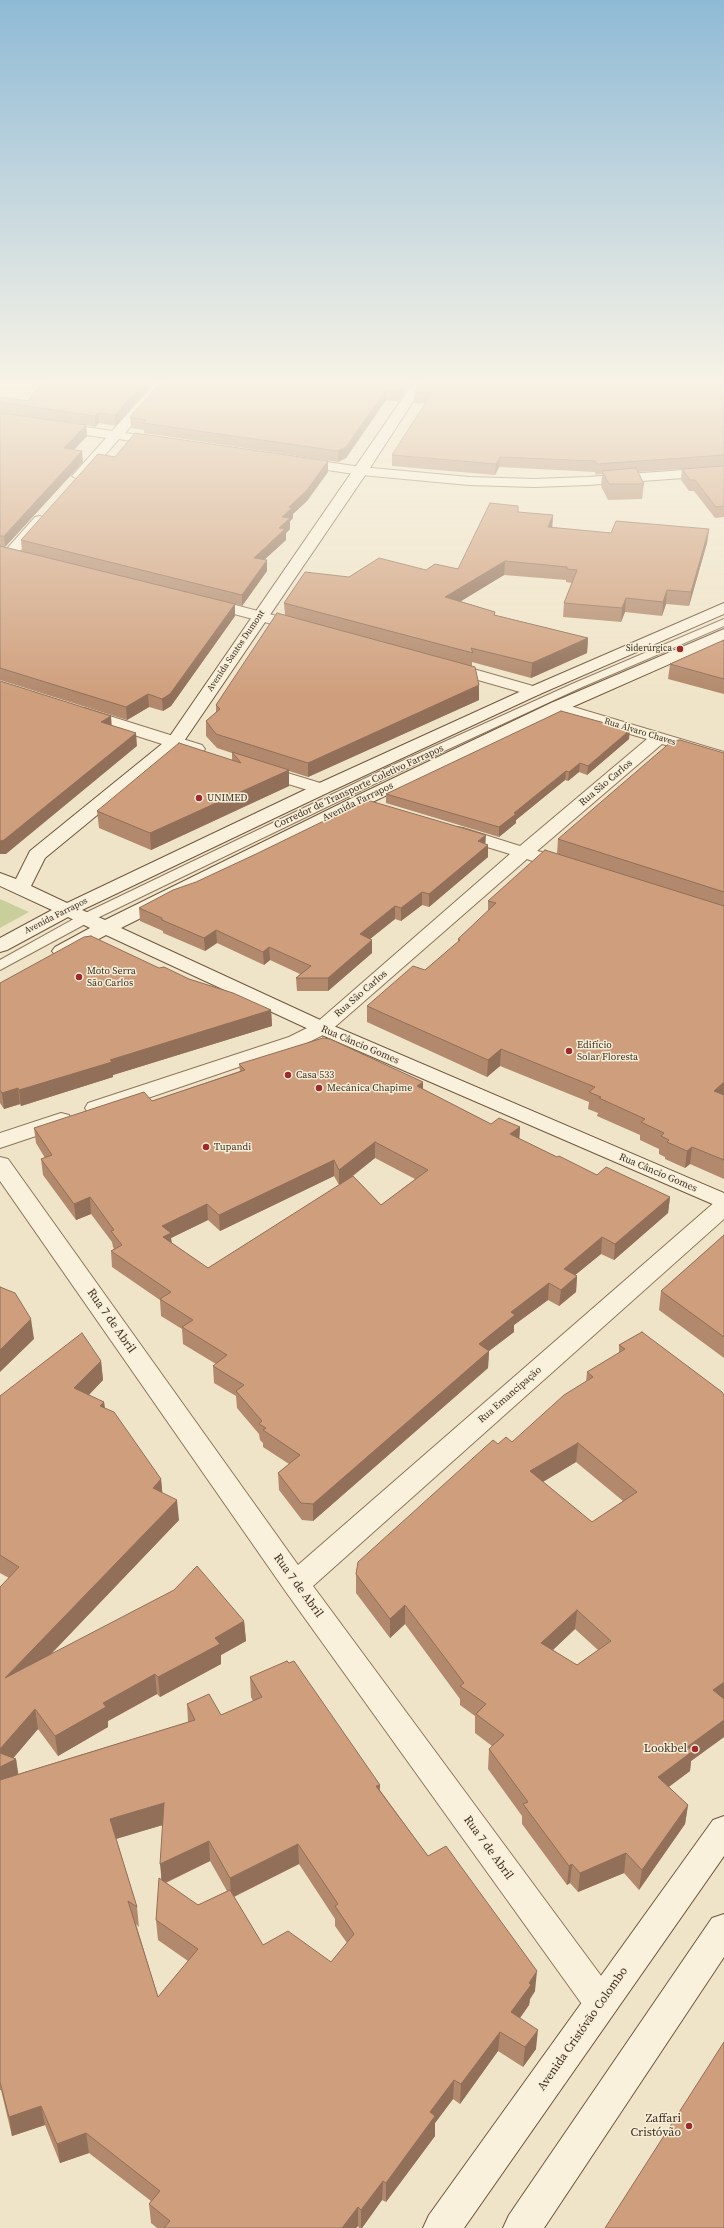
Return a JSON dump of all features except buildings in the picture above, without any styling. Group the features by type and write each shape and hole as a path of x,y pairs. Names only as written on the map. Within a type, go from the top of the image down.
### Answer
{"street":[{"name":"Avenida Santos Dumont","path":"21,888 37,855 174,742 350,487"},
{"path":"5,554 46,513"},
{"path":"5,554 24,558"},
{"path":"192,599 313,630"},
{"name":"Avenida Farrapos","path":"0,946 67,910 321,789 534,690 724,608"},
{"name":"Avenida Farrapos","path":"0,985 103,929 358,802 556,707 724,634"},
{"path":"435,664 534,690"},
{"name":"Rua Álvaro Chaves","path":"556,707 724,757"},
{"path":"68,708 210,754"},
{"name":"Rua São Carlos","path":"0,1141 296,1041 322,1028 524,852 659,738"},
{"path":"247,766 321,789"},
{"path":"358,802 381,809"},
{"path":"441,827 554,862"},
{"name":"Rua Câncio Gomes","path":"0,880 21,888 103,929 322,1028 724,1202"},
{"name":"Rua 7 de Abril","path":"0,1164 296,1584 601,2003"},
{"name":"Rua Emancipação","path":"296,1584 724,1206"},
{"name":"Avenida Cristóvão Colombo","path":"442,2228 724,1830"},
{"path":"522,2228 724,1929"}],"lane":[{"name":"Corredor de Transporte Coletivo Farrapos","path":"0,966 84,919 395,769 576,686 724,622"},
{"path":"321,789 395,769"},
{"path":"358,802 395,769"}],"green space":[{"path":"0,899 29,912 0,928"}],"place":[{"name":"Siderúrgica","path":"680,649"},
{"name":"UNIMED","path":"199,798"},
{"name":"Moto Serra São Carlos","path":"79,977"},
{"name":"Edifício Solar Floresta","path":"569,1051"},
{"name":"Casa 533","path":"288,1075"},
{"name":"Mecânica Chapime","path":"319,1088"},
{"name":"Tupandi","path":"206,1147"},
{"name":"Lookbel","path":"695,1749"},
{"name":"Zaffari Cristóvão","path":"689,2126"}]}
